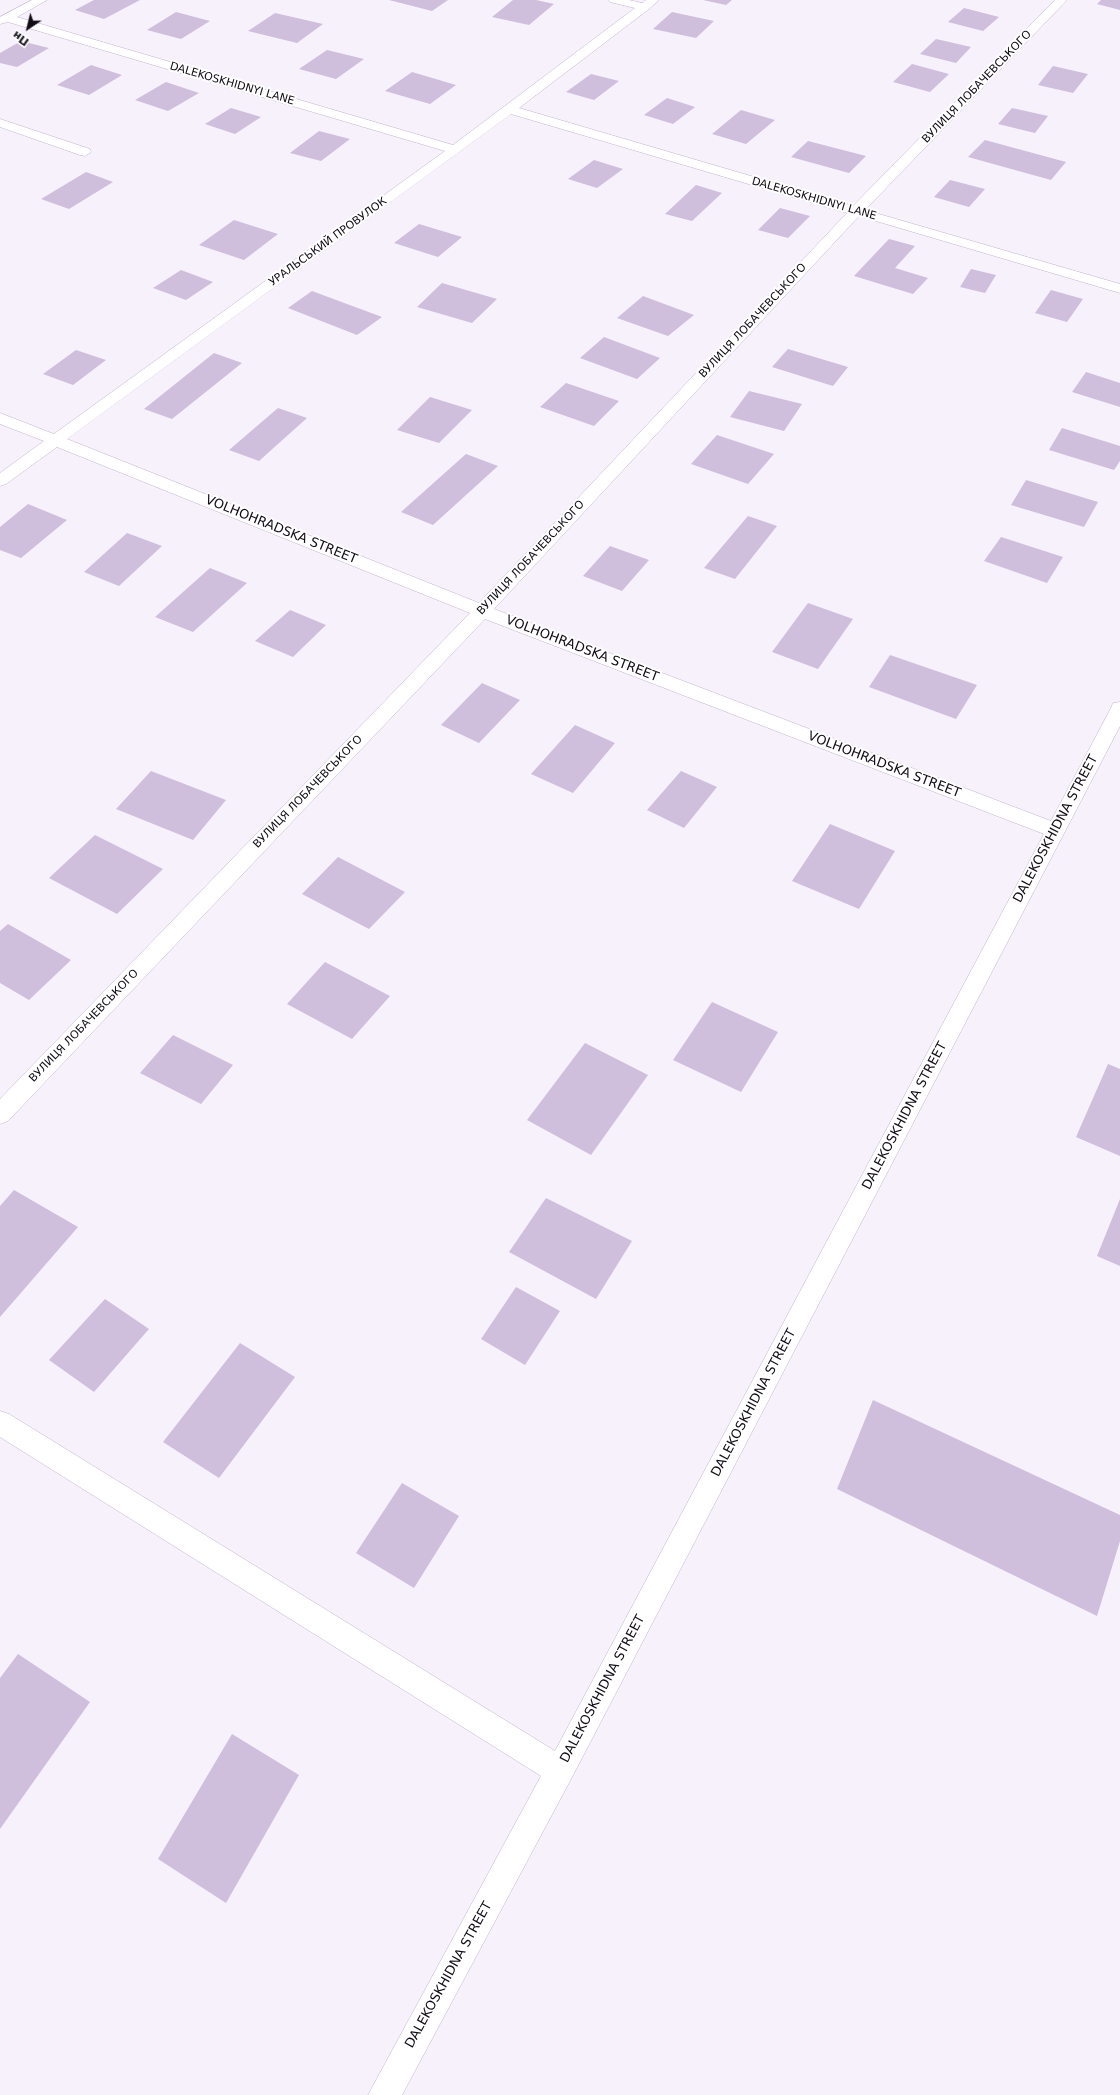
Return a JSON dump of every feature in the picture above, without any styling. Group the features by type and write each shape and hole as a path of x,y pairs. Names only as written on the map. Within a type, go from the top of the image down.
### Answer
{"street":[{"path":"4,20 41,0"},
{"path":"614,0 649,4"},
{"name":"ВУЛИЦЯ ЛОБАЧЕВСЬКОГО","path":"0,1114 482,611 856,211 1061,0"},
{"name":"УРАЛЬСЬКИЙ ПРОВУЛОК","path":"0,481 455,150 649,4"},
{"name":"DALEKOSKHIDNYI LANE","path":"4,20 455,150"},
{"name":"DALEKOSKHIDNYI LANE","path":"509,109 1120,289"},
{"path":"0,123 85,152"},
{"name":"VOLHOHRADSKA STREET","path":"0,418 56,439 482,611 1055,830"},
{"name":"DALEKOSKHIDNA STREET","path":"384,2095 560,1771 1120,708"},
{"path":"0,1423 560,1771"}],"building":[{"path":"94,0 140,0 104,19 75,10"},
{"path":"389,0 448,0 432,11"},
{"path":"513,0 536,0 554,4 529,25 492,17"},
{"path":"703,0 732,0 726,5"},
{"path":"1101,0 1120,0 1120,10 1097,4"},
{"path":"964,8 999,17 983,31 948,22"},
{"path":"176,12 210,21 181,39 147,30"},
{"path":"672,12 714,21 696,38 653,29"},
{"path":"275,13 323,24 297,43 248,31"},
{"path":"936,39 971,47 956,63 920,54"},
{"path":"21,41 49,48 17,67 0,63 0,53"},
{"path":"327,50 364,59 336,79 299,69"},
{"path":"912,64 949,74 930,92 893,82"},
{"path":"91,65 122,75 89,95 57,85"},
{"path":"1053,66 1088,74 1073,93 1038,85"},
{"path":"412,72 456,85 430,104 385,91"},
{"path":"591,74 619,81 594,100 566,92"},
{"path":"166,82 199,93 168,111 135,100"},
{"path":"667,98 695,107 673,124 644,115"},
{"path":"231,108 261,117 235,134 205,124"},
{"path":"1012,108 1048,116 1035,133 998,124"},
{"path":"741,110 775,120 746,144 712,134"},
{"path":"319,131 350,139 321,161 290,153"},
{"path":"985,140 1066,162 1051,180 968,157"},
{"path":"808,141 866,156 849,173 791,157"},
{"path":"594,160 623,169 597,188 568,179"},
{"path":"86,172 113,182 69,209 41,199"},
{"path":"950,180 985,189 969,207 934,197"},
{"path":"696,185 722,193 692,221 665,214"},
{"path":"780,208 810,216 788,238 758,230"},
{"path":"234,220 278,234 244,260 199,245"},
{"path":"419,224 462,237 438,257 394,243"},
{"path":"889,239 915,246 895,268 928,278 913,294 854,276"},
{"path":"971,269 996,275 985,293 960,287"},
{"path":"181,270 213,282 186,300 153,288"},
{"path":"442,283 497,299 472,323 417,307"},
{"path":"1051,290 1083,299 1067,322 1035,313"},
{"path":"312,291 382,317 357,335 288,308"},
{"path":"643,296 694,315 668,336 617,318"},
{"path":"604,337 660,358 637,379 580,358"},
{"path":"788,349 848,367 833,386 772,367"},
{"path":"76,350 106,360 73,385 43,374"},
{"path":"214,353 242,363 172,419 144,409"},
{"path":"1086,372 1120,383 1120,407 1072,392"},
{"path":"566,383 619,401 594,426 540,407"},
{"path":"749,391 802,404 784,431 730,417"},
{"path":"430,397 472,410 439,443 397,430"},
{"path":"278,408 307,418 259,461 229,450"},
{"path":"1062,428 1120,446 1120,461 1114,470 1049,450"},
{"path":"717,435 774,454 748,484 691,464"},
{"path":"466,454 498,466 433,525 401,512"},
{"path":"1026,480 1098,502 1084,527 1011,505"},
{"path":"28,504 67,520 21,558 0,550 0,527"},
{"path":"748,516 777,526 735,579 704,568"},
{"path":"127,533 162,546 119,586 84,572"},
{"path":"1001,537 1063,557 1047,583 984,561"},
{"path":"610,546 649,560 622,591 583,576"},
{"path":"210,568 247,583 193,632 155,617"},
{"path":"808,603 853,619 818,669 772,652"},
{"path":"290,610 326,625 293,657 255,641"},
{"path":"890,655 977,685 956,719 869,687"},
{"path":"482,683 520,700 479,743 441,725"},
{"path":"575,725 615,743 573,793 531,774"},
{"path":"151,771 226,800 193,840 116,809"},
{"path":"681,771 717,787 684,828 647,810"},
{"path":"830,824 895,851 859,909 792,881"},
{"path":"95,835 163,869 117,914 49,878"},
{"path":"338,857 405,892 369,929 302,894"},
{"path":"8,924 71,960 29,1000 0,983 0,931"},
{"path":"325,962 390,996 352,1039 287,1004"},
{"path":"712,1002 778,1032 741,1092 673,1060"},
{"path":"173,1035 233,1065 201,1104 140,1073"},
{"path":"585,1043 648,1075 591,1155 527,1120"},
{"path":"1108,1064 1120,1069 1120,1156 1076,1137"},
{"path":"14,1190 78,1227 0,1317 0,1206"},
{"path":"546,1198 632,1241 596,1299 509,1252"},
{"path":"1120,1199 1120,1266 1097,1256"},
{"path":"516,1287 560,1311 525,1365 481,1339"},
{"path":"105,1299 149,1329 94,1392 49,1360"},
{"path":"240,1343 295,1377 219,1478 163,1442"},
{"path":"873,1400 1120,1515 1120,1541 1097,1616 837,1489"},
{"path":"402,1483 459,1516 414,1588 356,1553"},
{"path":"18,1654 90,1702 0,1829 0,1678"},
{"path":"232,1734 299,1775 226,1903 158,1859"}]}
